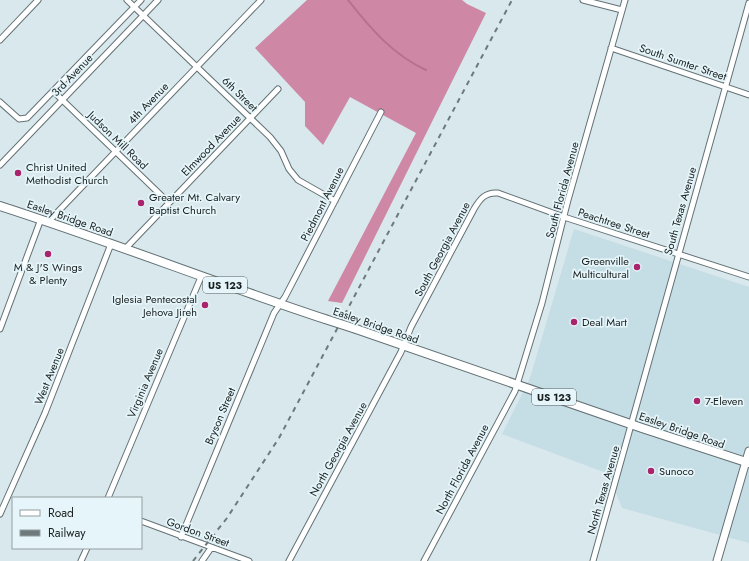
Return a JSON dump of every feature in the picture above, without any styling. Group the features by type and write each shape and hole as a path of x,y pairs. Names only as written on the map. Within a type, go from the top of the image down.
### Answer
{"highway":[{"name":"Easley Bridge Road","path":"0,206 45,220 201,277 748,464"}],"main road":[{"path":"717,561 748,464 749,451"}],"street":[{"path":"0,40 38,0"},
{"name":"6th Street","path":"127,0 251,118 281,151 289,169 298,180 335,201"},
{"name":"3rd Avenue","path":"0,102 17,118 24,120 141,0"},
{"name":"3rd Avenue","path":"0,165 158,0"},
{"name":"4th Avenue","path":"45,220 115,152 261,0"},
{"path":"583,0 622,10"},
{"name":"South Florida Avenue","path":"517,385 542,303 564,218 625,0"},
{"name":"South Texas Avenue","path":"632,424 749,3"},
{"name":"South Sumter Street","path":"611,48 749,95"},
{"name":"Elmwood Avenue","path":"125,249 278,89"},
{"name":"Judson Mill Road","path":"53,91 169,203"},
{"name":"Piedmont Avenue","path":"280,304 381,112"},
{"name":"South Georgia Avenue","path":"403,346 411,327 482,198 487,194 498,193 564,218"},
{"name":"Peachtree Street","path":"564,218 749,277"},
{"path":"0,329 45,220"},
{"name":"West Avenue","path":"0,514 46,413 111,244"},
{"name":"Virginia Avenue","path":"108,497 201,277"},
{"name":"Bryson Street","path":"181,537 274,313 280,304"},
{"name":"North Georgia Avenue","path":"289,561 403,346"},
{"name":"North Florida Avenue","path":"424,561 499,422 517,385"},
{"name":"North Texas Avenue","path":"593,561 632,424"},
{"name":"Gordon Street","path":"142,521 249,561"},
{"path":"202,561 211,548"},
{"path":"81,561 87,549"}],"shaded area":[{"path":"307,0 462,0 486,13 342,303 328,301 416,133 350,97 323,145 305,126 305,102 255,48"},
{"path":"574,229 749,287 749,543 622,508 609,474 502,434 530,378"}],"waterway":[{"path":"348,0 365,21 393,49 403,57 426,70"}],"railway":[{"path":"193,561 227,518 279,438 512,0"}],"place":[{"name":"Christ United Methodist Church","path":"18,173"},
{"name":"Greater Mt. Calvary Baptist Church","path":"141,203"},
{"name":"M & J'S Wings & Plenty","path":"48,254"},
{"name":"Greenville Multicultural","path":"637,267"},
{"name":"Iglesia Pentecostal Jehova Jireh","path":"205,305"},
{"name":"Deal Mart","path":"574,322"},
{"name":"7-Eleven","path":"697,401"},
{"name":"Sunoco","path":"651,471"}]}
